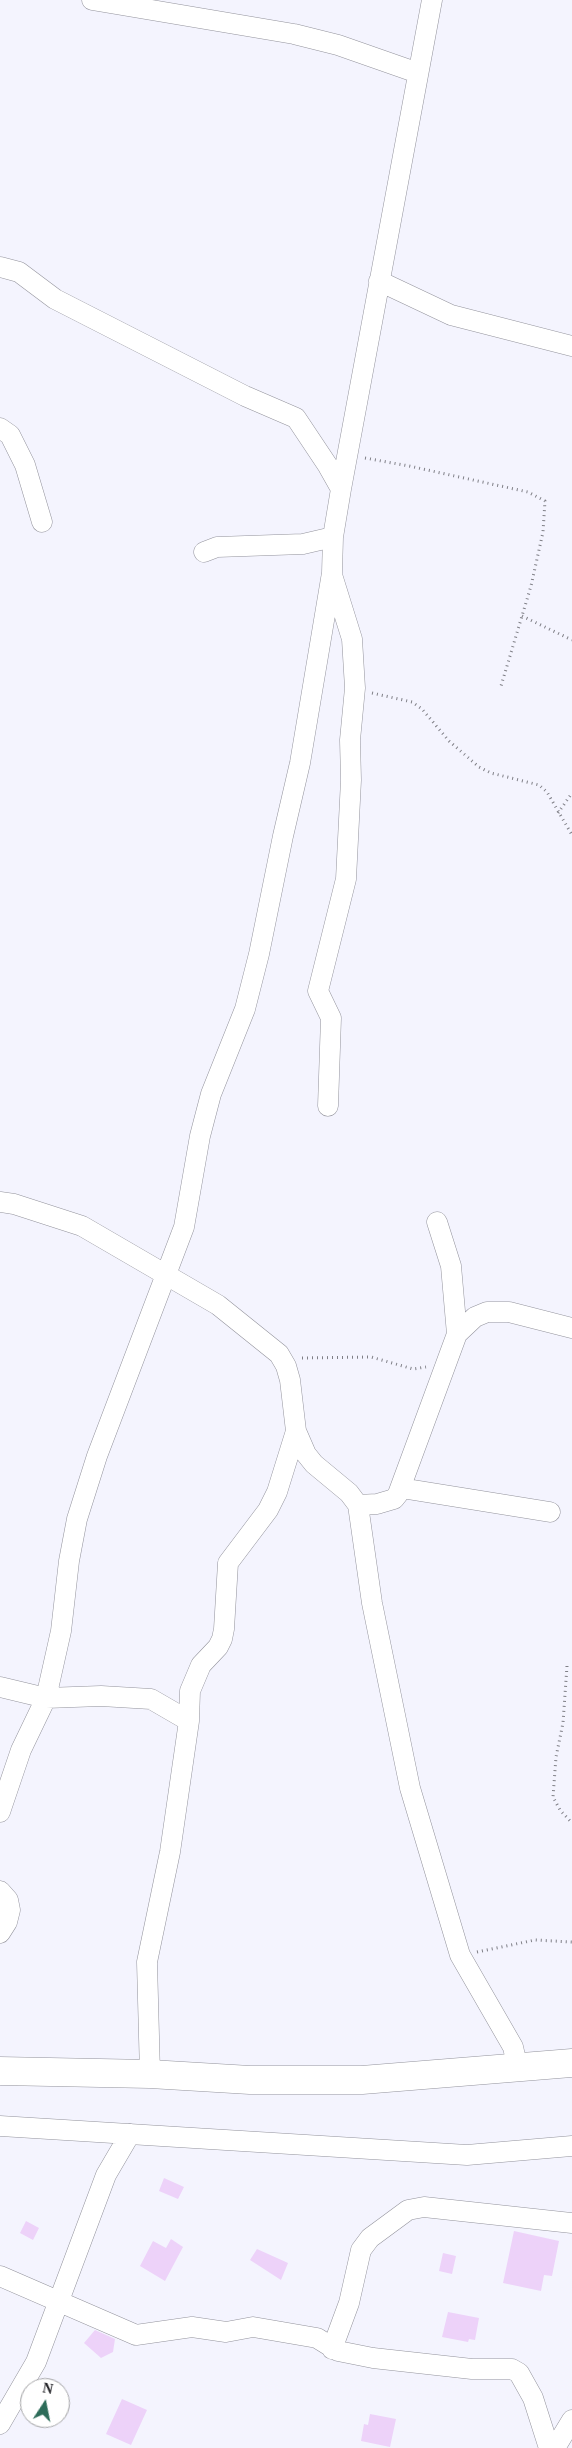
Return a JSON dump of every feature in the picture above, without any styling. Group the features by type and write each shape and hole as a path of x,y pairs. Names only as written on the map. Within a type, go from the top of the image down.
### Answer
{"main road":[{"path":"0,2070 150,2074 250,2080 362,2080 518,2069 572,2063"}],"street":[{"path":"92,0 186,7 338,45 418,73"},
{"path":"0,1812 21,1750 46,1698 61,1631 69,1561 77,1519 97,1456 167,1276 184,1227 200,1136 211,1094 245,1009 260,954 283,836 300,763 332,573 333,537 341,489 432,0"},
{"path":"0,268 19,272 55,299 245,396 296,418 341,489"},
{"path":"379,281 451,315 572,346"},
{"path":"0,428 10,436 25,465 42,522"},
{"path":"204,552 217,547 303,544 333,537"},
{"path":"328,1106 331,1018 318,991 346,879 351,780 350,740 355,688 352,639 332,573"},
{"path":"0,1202 14,1204 82,1226 218,1305 281,1357 290,1380 296,1432 306,1454 314,1464 349,1493 358,1504 372,1603 410,1788 460,1955 513,2047 518,2069"},
{"path":"437,1222 451,1266 454,1343"},
{"path":"358,1504 377,1504 394,1499 401,1488 454,1343 475,1317 487,1312 508,1312 572,1328"},
{"path":"150,2074 148,1962 170,1852 189,1720 190,1691 202,1664 218,1647 224,1629 228,1563 268,1510 277,1492 296,1432"},
{"path":"401,1488 550,1512"},
{"path":"0,1688 46,1698 101,1696 151,1699 189,1720"},
{"path":"0,1891 8,1900 10,1910 7,1922 0,1933"},
{"path":"0,2126 467,2155 572,2146"},
{"path":"0,2424 36,2362 106,2175 130,2134"},
{"path":"332,2349 349,2303 361,2250 370,2238 408,2210 424,2207 572,2223"},
{"path":"0,2276 136,2335 192,2327 226,2332 252,2327 317,2338 332,2349 373,2358 450,2368 512,2369 518,2373 533,2398 549,2448"},
{"path":"555,2448 572,2420"}],"path":[{"path":"347,455 409,466 528,492 542,498 547,505 543,532 522,616 501,686"},
{"path":"522,616 572,640"},
{"path":"355,688 412,702 422,709 449,741 479,767 491,773 539,785 547,792 572,835"},
{"path":"558,813 572,793"},
{"path":"281,1357 371,1357 413,1369 428,1366 454,1343"},
{"path":"567,1666 563,1723 556,1757 553,1797 560,1810 572,1822"},
{"path":"460,1955 535,1940 572,1942"}],"building":[{"path":"164,2178 184,2187 178,2199 159,2191"},
{"path":"26,2221 39,2228 33,2240 20,2233"},
{"path":"514,2231 559,2241 552,2276 544,2275 541,2291 503,2283"},
{"path":"171,2239 183,2247 165,2281 140,2266 153,2241 166,2248"},
{"path":"257,2249 288,2263 281,2280 250,2260"},
{"path":"443,2253 456,2256 452,2274 439,2271"},
{"path":"448,2312 479,2318 475,2340 469,2339 468,2342 442,2337"},
{"path":"95,2330 115,2339 113,2352 101,2358 84,2343"},
{"path":"122,2399 147,2410 131,2445 106,2434"},
{"path":"370,2414 396,2419 390,2447 361,2441 364,2424 368,2425"}]}
